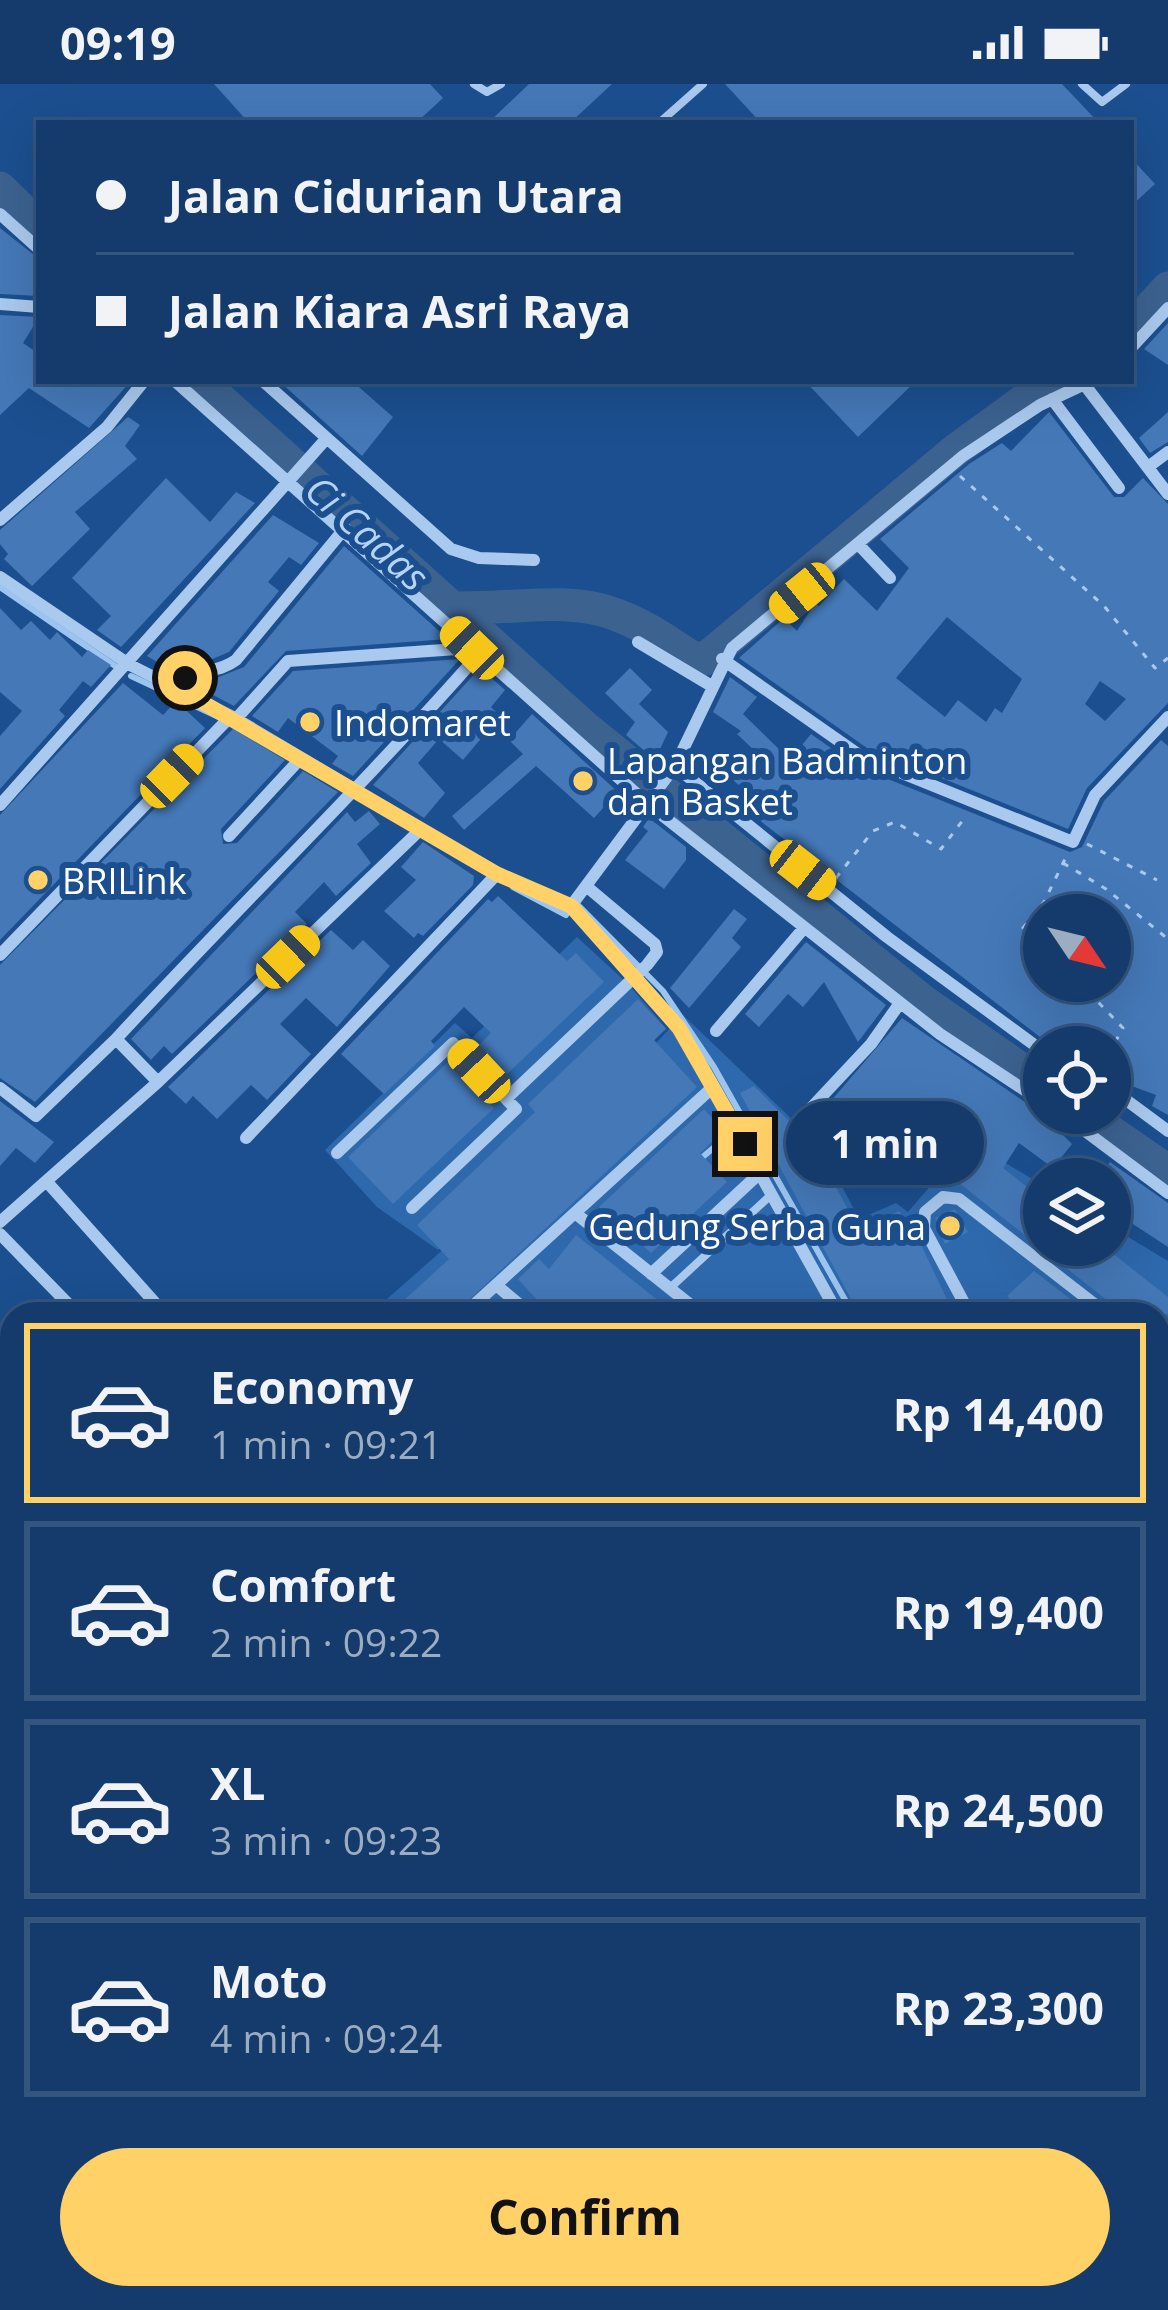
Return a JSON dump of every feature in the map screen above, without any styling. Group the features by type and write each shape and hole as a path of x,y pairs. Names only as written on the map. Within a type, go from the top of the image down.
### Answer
{"street":[{"path":"0,214 36,247"},
{"path":"0,304 36,307"},
{"path":"1134,345 1168,308"},
{"path":"0,520 107,427 141,384"},
{"path":"179,384 294,475 475,651 649,801 900,1003 1023,1088"},
{"path":"266,384 451,549 479,558 534,560"},
{"path":"571,906 671,770 722,659 950,467 1052,398 1083,384"},
{"path":"1088,384 1168,494"},
{"path":"1052,398 1119,488"},
{"path":"0,806 326,440"},
{"path":"1148,467 1168,452"},
{"path":"178,688 191,674 225,668 236,660 345,528"},
{"path":"858,544 890,578"},
{"path":"0,577 130,665 234,717 497,874 571,906 679,1028 832,1302"},
{"path":"638,642 710,685"},
{"path":"0,955 285,662 475,651"},
{"path":"0,1088 36,1116 116,1039 289,852 356,792 475,651"},
{"path":"722,659 834,741 973,806 1072,842 1095,795 1168,717"},
{"path":"229,836 301,758"},
{"path":"671,770 1023,1036"},
{"path":"0,1222 158,1082 420,830"},
{"path":"246,1138 497,874"},
{"path":"506,1100 636,975 657,948 586,886"},
{"path":"716,1031 804,928"},
{"path":"811,1108 871,1044 900,1003"},
{"path":"116,1039 158,1082"},
{"path":"337,1153 452,1043 516,1109 412,1208"},
{"path":"477,1302 713,1087"},
{"path":"1131,1104 1168,1131"},
{"path":"1089,1134 1168,1193"},
{"path":"651,1274 761,1172"},
{"path":"47,1182 154,1302"},
{"path":"964,1302 924,1228 925,1212 936,1199 959,1199 1092,1302"},
{"path":"575,1213 687,1302"},
{"path":"0,1234 66,1302"},
{"path":"496,1285 517,1302"}],"lane":[{"path":"474,84 487,92 501,84"},
{"path":"662,120 703,84"},
{"path":"1082,84 1102,102 1126,84"},
{"path":"670,1288 773,1193"}],"path":[{"path":"950,467 1104,606 1155,668 1168,658"},
{"path":"827,889 879,826 895,822 941,849 973,806"},
{"path":"1074,838 1157,880"},
{"path":"1048,894 1062,863 1112,894"},
{"path":"1131,909 1168,939"},
{"path":"1098,1002 1121,1026"}],"shaded area":[{"path":"577,937 666,1028 531,1169 438,1250 377,1207 325,1150 455,1023 472,1038"},
{"path":"683,1015 822,1148 859,1219 896,1203 908,1212 969,1141 1023,1173 1023,1266 1131,1266 1131,1239 1168,1261 1168,1302 384,1302 532,1171"}],"building":[{"path":"214,84 430,84 443,98 419,120 246,120"},
{"path":"529,84 612,84 573,120 491,120"},
{"path":"725,84 1062,84 1096,120 758,120"},
{"path":"1134,161 1155,184 1134,203"},
{"path":"0,228 36,257 36,296 0,294"},
{"path":"0,315 36,317 23,343 36,352 36,384 128,384 89,428 29,388 0,415"},
{"path":"1168,323 1168,365 1144,349"},
{"path":"282,384 355,384 393,417 362,456"},
{"path":"808,384 913,384 858,437"},
{"path":"1049,412 1114,497 1124,497 1143,478 1168,504 1168,703 1087,788 1068,829 867,748 739,658 784,618 797,631 815,603 819,606 844,579 877,611 909,568 880,539 969,464 1002,443 1011,451","holes":["947,617 1022,679 1002,713 995,708 986,722 958,700 945,717 896,678","1100,681 1126,699 1105,721 1085,704"]},
{"path":"1168,412 1168,442 1150,453 1139,438"},
{"path":"128,417 140,425 125,446 137,459 75,512 90,529 32,586 4,559 8,554 0,544 0,530"},
{"path":"166,478 210,522 236,492 255,503 121,647 97,630 111,616 72,578"},
{"path":"273,515 319,543 301,565 289,557 268,582 279,591 229,652 177,674 147,656"},
{"path":"344,546 448,639 286,651 234,706 196,686 244,667"},
{"path":"0,608 21,630 31,621 50,640 57,632 82,657 88,650 111,665 91,687 83,681 59,710 65,716 0,789 0,736 22,711 0,692"},
{"path":"460,659 353,776 332,764 338,756 288,718 278,732 252,716 293,671"},
{"path":"480,668 505,690 491,707 500,716 463,760 439,739 418,763 445,793 424,818 373,785"},
{"path":"630,668 652,690 639,704 668,732 655,760 626,735 635,722 605,693"},
{"path":"730,677 757,697 743,714 790,760 811,734 858,767 1070,852 1082,847 1104,801 1161,740 1168,746 1168,1115 1152,1106 1156,1095 1131,1086 1131,1026 1026,1026 750,813 758,802 733,780 757,753 737,734 741,731 713,712"},
{"path":"123,683 163,715 176,701 205,728 0,940 0,815"},
{"path":"532,714 618,792 594,818 536,766 464,830 452,816 523,754 509,740"},
{"path":"233,729 285,760 221,829 223,844 237,843 303,771 338,792 35,1102 0,1078 0,965"},
{"path":"369,811 380,824 357,844 371,863 336,896 324,882 295,912 307,924 172,1054 164,1046 151,1060 131,1039 347,812 355,822"},
{"path":"649,818 686,847 686,860 664,889 625,860 648,831 643,827"},
{"path":"423,842 474,876 473,885 423,936 418,933 414,938 384,911 416,880 401,867"},
{"path":"498,896 567,961 576,953 604,982 504,1077 476,1048 491,1033 464,1007 431,1041 435,1046 384,1094 341,1054 488,899 492,902"},
{"path":"734,909 747,919 732,938 741,947 689,1008 670,988"},
{"path":"331,930 353,950 363,940 390,966 337,1027 306,998 280,1024 311,1054 267,1100 251,1085 217,1119 193,1096 186,1104 168,1087"},
{"path":"806,942 886,1005 858,1042 824,982 803,1007 788,994 759,1027 745,1014"},
{"path":"638,999 666,1029 654,1040 697,1087 467,1302 402,1302 449,1259 417,1225 535,1112 528,1104"},
{"path":"902,1018 1023,1101 1023,1134 1062,1134 1072,1144 1061,1158 1039,1158 1019,1143 1003,1168 1023,1184 1023,1234 954,1179 984,1140 961,1122 956,1127 934,1110 863,1175 806,1117 819,1115"},
{"path":"449,1061 494,1108 393,1204 348,1157"},
{"path":"754,1086 796,1128 801,1122 860,1232 899,1211 914,1230 948,1302 853,1302 740,1093"},
{"path":"0,1101 54,1142 35,1163 16,1148 0,1166"},
{"path":"704,1109 724,1131 700,1153 727,1182 651,1253 599,1207"},
{"path":"1131,1177 1168,1203 1168,1247 1131,1223"},
{"name":"Gedung Serba Guna","path":"955,1209 968,1232 945,1244 935,1218"},
{"path":"576,1235 660,1302 540,1302 518,1279 539,1259 549,1269"},
{"path":"1064,1266 1129,1266 1168,1297 1168,1302 1108,1301"},
{"path":"1034,1271 1074,1302 1013,1302 1007,1296"}],"waterway":[{"name":"Ci Cadas","path":"0,188 36,223"},
{"path":"1134,325 1168,288"},
{"name":"Ci Cadas","path":"203,384 586,728 923,1001 1023,1070"},
{"path":"458,608 555,605 603,610 691,657 705,659 957,449 1027,398 1058,384"},
{"path":"0,587 121,670"},
{"path":"131,676 225,720"},
{"path":"301,765 324,778"},
{"path":"513,887 566,915"},
{"path":"579,906 663,991 714,1067 846,1302"},
{"path":"698,1161 731,1133"},
{"name":"Ci Cadas","path":"1114,1134 1168,1171"}],"place":[{"name":"Indomaret","path":"310,722"},
{"name":"Lapangan Badminton dan Basket","path":"583,781"},
{"name":"BRILink","path":"38,880"},
{"name":"Gedung Serba Guna","path":"950,1226"}],"route":[{"path":"185,678 178,688 497,874 571,906 679,1028 745,1144"}]}
